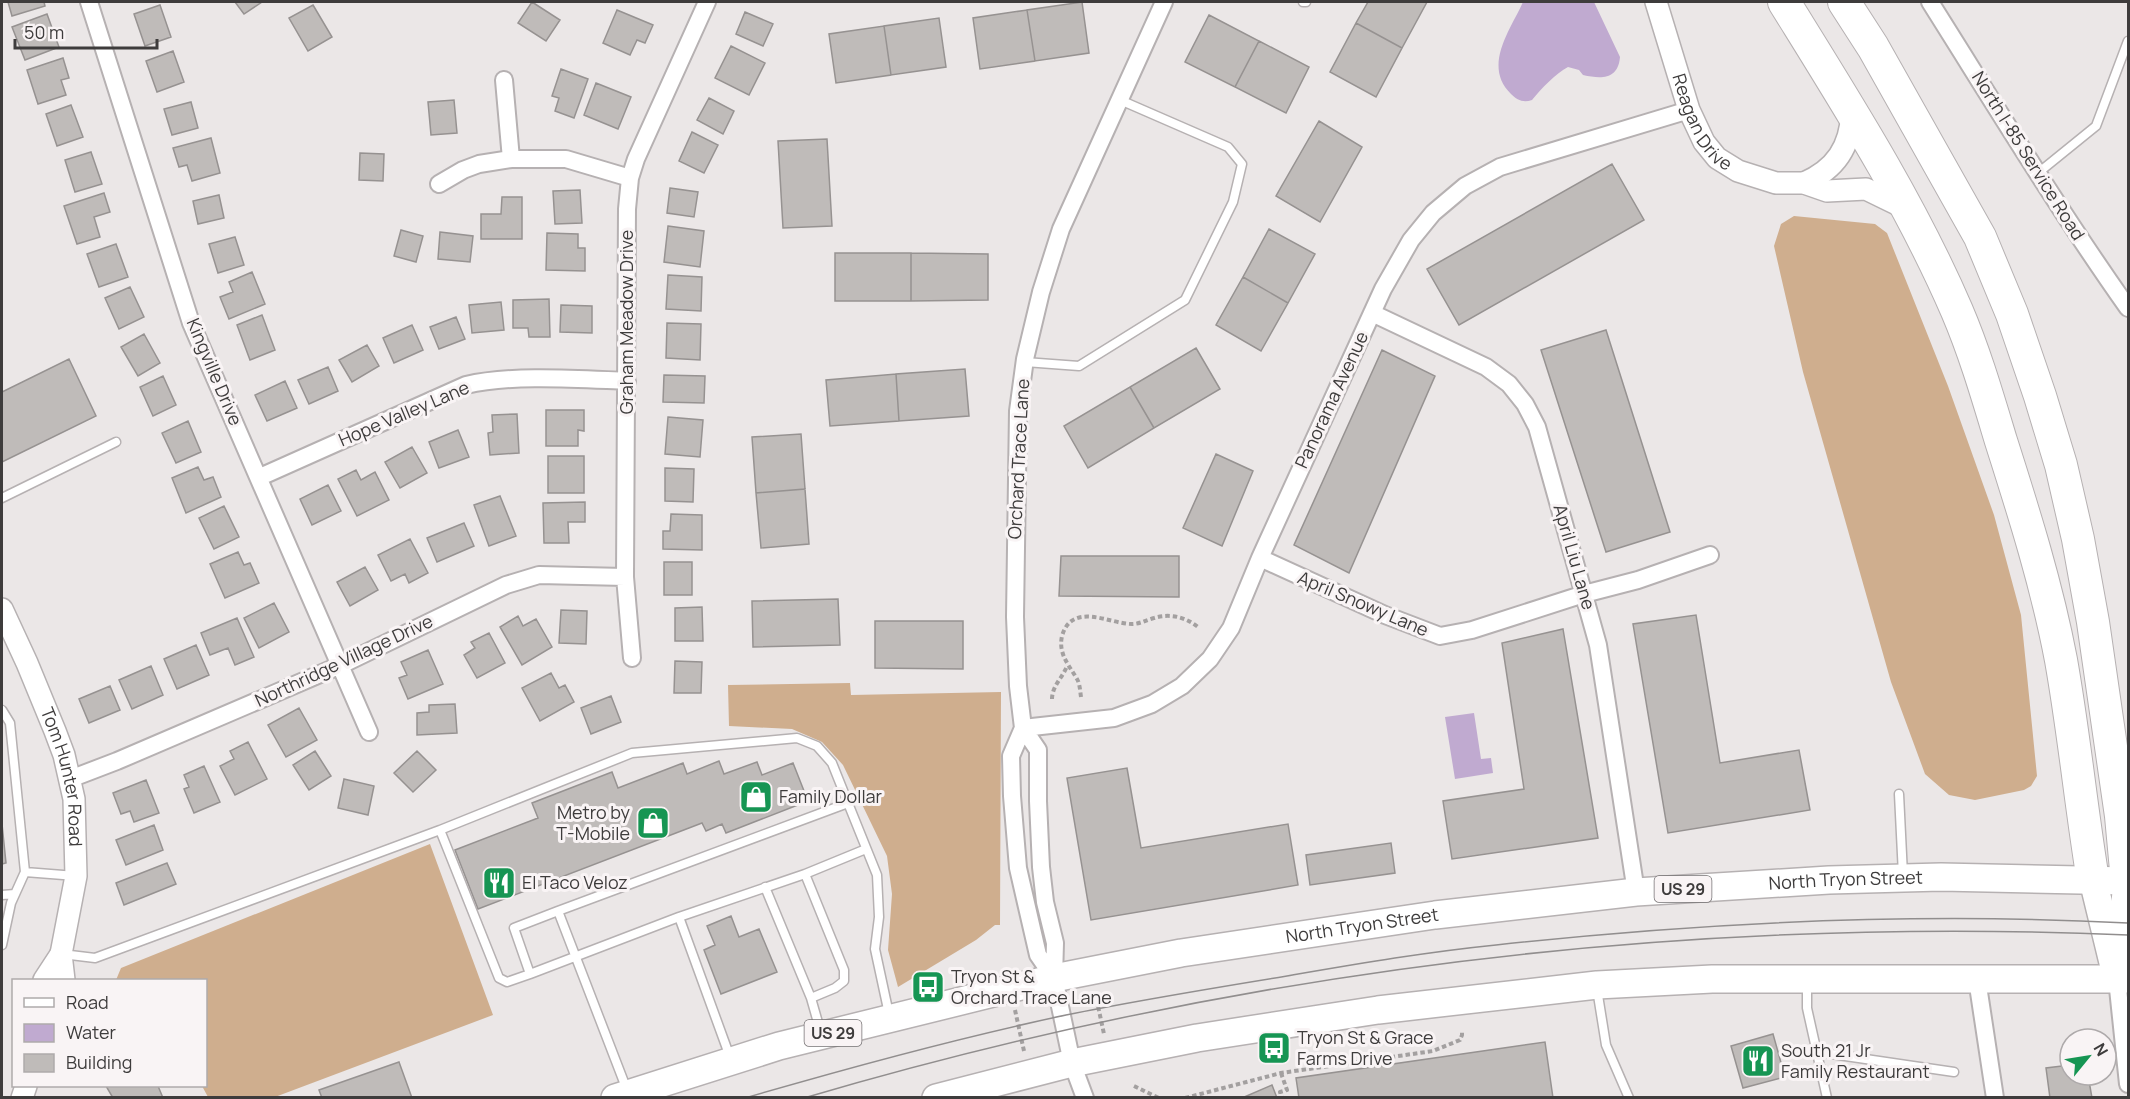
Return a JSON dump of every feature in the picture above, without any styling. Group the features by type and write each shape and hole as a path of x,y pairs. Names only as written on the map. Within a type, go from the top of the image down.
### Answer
{"highway":[{"path":"1784,2 1852,113 1907,210 1958,313 1984,387 2050,609 2061,662 2093,880"},
{"path":"1844,2 1884,67 1980,237 2012,315 2040,396 2061,465 2078,539 2125,820 2128,881"}],"main road":[{"name":"North Tryon Street","path":"622,1095 732,1060 1054,978 1181,953 1435,915 1636,892 1829,880 1941,877 2128,881"},
{"path":"2093,880 2123,979"},
{"path":"2123,979 2128,881"},
{"path":"936,1098 1072,1063 1197,1038 1355,1014 1597,985 1712,979 2123,979"}],"street":[{"name":"Kingville Drive","path":"89,2 191,323 260,477 369,732"},
{"name":"Graham Meadow Drive","path":"632,658 625,577 627,209 630,178 636,159 706,2"},
{"name":"Orchard Trace Lane","path":"1085,1098 1072,1063 1054,978 1055,943 1045,902 1041,867 1038,750 1023,728 1018,686 1014,617 1017,429 1025,362 1041,292 1061,229 1164,2"},
{"name":"Reagan Drive","path":"1656,2 1689,110 1704,142 1717,158 1738,171 1776,183 1804,183 1827,191 1866,189 1907,210"},
{"name":"North I-85 Service Road","path":"1930,2 2093,259 2128,308"},
{"path":"504,80 511,159"},
{"name":"Panorama Avenue","path":"1023,728 1114,718 1152,704 1182,686 1210,658 1231,628 1260,558 1383,289 1411,240 1433,213 1465,186 1500,167 1689,110"},
{"name":"Reagan Drive","path":"1804,183 1820,177 1832,167 1851,133 1852,113"},
{"path":"440,184 463,170 479,164 511,159 567,159 630,178"},
{"name":"April Liu Lane","path":"1372,313 1486,367 1509,384 1525,404 1537,427 1598,645 1636,892"},
{"name":"Hope Valley Lane","path":"260,477 465,385 484,381 516,380 627,381"},
{"name":"April Snowy Lane","path":"1260,558 1385,615 1440,636 1472,630 1584,594 1638,580 1710,555"},
{"name":"Northridge Village Drive","path":"70,779 341,665 524,578 559,574 625,577"},
{"name":"Tom Hunter Road","path":"2,609 55,731 70,779 75,814 76,876 61,954 64,979"},
{"name":"Orchard Trace Lane","path":"1023,728 1011,756 1018,868 1038,955 1054,978"},
{"name":"Tom Hunter Road","path":"45,979 61,954"},
{"path":"1977,979 1995,1098"},
{"path":"2123,979 2128,1084"}],"lane":[{"path":"2038,173 2096,126 2128,41"},
{"path":"1025,362 1079,366 1185,300 1233,202 1242,164 1228,147 1120,100"},
{"path":"2,498 116,442"},
{"path":"2,710 10,723 26,872 15,894 2,945"},
{"path":"61,954 95,958 440,830 632,753 796,738 817,746 832,763 877,875 879,917 875,949 890,1019"},
{"path":"1899,794 1903,878"},
{"path":"530,974 514,928 848,803"},
{"path":"440,830 499,978 507,982 679,917 805,874 867,849"},
{"path":"26,872 76,876"},
{"path":"805,874 844,970 843,981 835,988 812,998"},
{"path":"765,887 812,998 821,1036"},
{"path":"2,895 15,894"},
{"path":"558,911 576,956 622,1095"},
{"path":"679,917 732,1060"},
{"path":"1807,979 1807,1008 1827,1098"},
{"path":"1597,985 1606,1045 1629,1098"},
{"path":"1818,1052 1954,1072"}],"path":[{"path":"1081,697 1077,679 1067,665 1062,649 1062,638 1066,628 1083,616 1096,616 1119,623 1136,624 1164,616 1176,616 1198,627"},
{"path":"1052,699 1053,690 1067,665"},
{"path":"1095,991 1106,1043"},
{"path":"1012,1001 1024,1051"},
{"path":"1185,1098 1281,1073 1433,1051 1460,1040 1462,1030"},
{"path":"1281,1073 1287,1090 1280,1092 1282,1098"},
{"path":"1134,1086 1159,1098"}],"shaded area":[{"path":"1794,216 1875,224 1887,233 1948,386 1994,515 2021,615 2037,776 2031,786 2024,790 1975,800 1949,795 1925,774 1891,682 1803,372 1774,246 1781,224"},
{"path":"850,683 851,695 1001,692 1000,925 995,925 976,940 898,987 888,950 892,894 887,856 843,765 822,742 792,729 729,726 728,685"},
{"path":"430,844 493,1015 275,1097 208,1097 203,1087 207,1087 207,979 116,979 121,968"}],"water":[{"path":"1523,2 1594,2 1620,57 1616,70 1608,76 1596,77 1583,75 1579,70 1568,67 1544,86 1532,100 1523,101 1516,98 1503,83 1499,72 1499,60 1506,36"},
{"path":"1474,713 1481,759 1491,758 1493,773 1455,779 1445,717"}],"building":[{"path":"8,2 44,2 45,6 12,16"},
{"path":"235,2 262,2 244,14"},
{"path":"532,2 560,20 546,41 518,23"},
{"path":"1082,2 1089,53 1035,61 1027,10"},
{"path":"1368,2 1427,2 1402,48 1356,23"},
{"path":"160,5 171,37 145,46 134,14"},
{"path":"313,5 332,37 308,51 289,18"},
{"path":"617,10 653,25 645,43 637,40 630,55 603,43"},
{"path":"1027,10 1035,61 980,69 973,18"},
{"path":"745,12 773,24 763,46 736,34"},
{"path":"47,14 59,47 25,60 12,27"},
{"path":"1209,15 1259,41 1235,87 1185,62"},
{"path":"939,18 946,67 891,75 884,26"},
{"path":"1356,23 1402,48 1376,97 1330,72"},
{"path":"884,26 891,75 836,83 829,34"},
{"path":"1259,41 1309,67 1286,113 1235,87"},
{"path":"731,46 765,63 749,95 715,78"},
{"path":"173,51 184,82 157,92 146,61"},
{"path":"63,58 69,78 61,80 66,95 38,104 27,70"},
{"path":"561,69 588,79 574,118 555,111 559,98 552,96"},
{"path":"596,83 631,97 618,129 584,115"},
{"path":"709,98 734,111 723,134 697,120"},
{"path":"454,100 457,133 431,135 428,102"},
{"path":"191,102 198,128 172,135 164,109"},
{"path":"71,105 83,137 57,146 46,114"},
{"path":"1319,121 1362,147 1320,222 1276,196"},
{"path":"692,132 718,145 704,173 679,161"},
{"path":"211,138 220,173 192,181 187,165 179,167 173,148"},
{"path":"827,139 832,226 783,228 778,141"},
{"path":"91,152 102,184 75,192 65,160"},
{"path":"360,153 384,154 383,181 359,180"},
{"path":"1612,164 1644,220 1459,325 1427,269"},
{"path":"670,188 698,192 694,217 667,213"},
{"path":"580,190 582,223 555,224 553,191"},
{"path":"104,193 110,212 94,217 100,237 77,244 64,206"},
{"path":"219,195 224,218 198,224 193,201"},
{"path":"502,197 522,197 522,239 481,239 481,214 501,214"},
{"path":"668,226 704,231 700,267 664,262"},
{"path":"1269,229 1315,254 1288,303 1243,277"},
{"path":"401,230 423,236 416,262 394,256"},
{"path":"440,232 473,236 470,262 438,259"},
{"path":"547,233 578,234 578,248 585,248 585,271 546,270"},
{"path":"235,237 244,265 218,273 209,244"},
{"path":"116,244 128,277 99,287 87,254"},
{"path":"835,253 911,253 911,301 835,301"},
{"path":"911,253 988,254 988,300 911,301"},
{"path":"252,272 265,304 229,319 220,297 233,292 229,282"},
{"path":"668,275 702,277 701,311 666,309"},
{"path":"1243,277 1288,303 1261,351 1216,325"},
{"path":"130,287 144,317 119,329 105,298"},
{"path":"549,299 550,337 529,337 528,328 513,328 513,300"},
{"path":"501,302 504,330 472,333 469,305"},
{"path":"561,305 592,306 592,333 560,332"},
{"path":"262,315 275,350 250,360 237,325"},
{"path":"456,317 465,339 439,349 430,327"},
{"path":"667,323 701,324 700,360 666,358"},
{"path":"412,325 423,350 394,363 383,338"},
{"path":"1606,330 1670,532 1606,552 1541,350"},
{"path":"144,334 160,363 138,376 121,347"},
{"path":"367,345 379,366 352,382 339,360"},
{"path":"1196,348 1220,389 1154,428 1130,387"},
{"path":"1382,350 1435,376 1349,573 1294,545"},
{"path":"69,359 96,416 2,462 2,392"},
{"path":"328,367 338,391 309,404 298,380"},
{"path":"965,369 969,416 899,421 896,374"},
{"path":"896,374 899,421 830,426 826,380"},
{"path":"664,375 705,376 704,403 663,402"},
{"path":"163,376 176,405 153,416 140,387"},
{"path":"285,381 297,408 267,421 255,395"},
{"path":"1130,387 1154,428 1088,468 1064,426"},
{"path":"546,410 584,410 584,431 578,430 578,446 546,446"},
{"path":"517,414 519,453 490,455 488,433 493,432 492,415"},
{"path":"668,417 703,420 700,457 665,454"},
{"path":"188,421 201,452 176,463 162,433"},
{"path":"458,430 469,457 439,468 429,442"},
{"path":"801,434 805,489 756,493 752,437"},
{"path":"412,447 427,473 400,488 385,462"},
{"path":"1216,454 1253,471 1222,546 1183,528"},
{"path":"548,456 584,456 584,493 548,493"},
{"path":"198,467 204,480 213,477 221,497 186,513 172,478"},
{"path":"665,468 694,469 693,502 665,501"},
{"path":"356,470 361,480 375,472 389,500 357,516 338,479"},
{"path":"328,485 341,511 312,525 300,499"},
{"path":"805,489 809,544 761,548 756,493"},
{"path":"500,496 516,536 489,546 474,505"},
{"path":"585,502 585,522 568,522 569,543 544,543 543,503"},
{"path":"224,506 239,537 214,549 199,518"},
{"path":"671,514 702,515 702,550 663,549 663,531 670,531"},
{"path":"464,523 474,546 437,562 427,538"},
{"path":"410,539 428,573 409,583 405,574 391,581 378,555"},
{"path":"238,552 244,565 250,563 259,583 225,598 210,564"},
{"path":"1061,556 1179,556 1179,597 1059,596"},
{"path":"664,562 692,562 692,595 664,595"},
{"path":"365,567 378,590 350,606 337,582"},
{"path":"838,599 840,645 753,647 752,601"},
{"path":"274,603 289,632 259,648 244,618"},
{"path":"702,607 703,641 675,641 675,608"},
{"path":"561,610 587,611 586,644 559,643"},
{"path":"1696,615 1720,763 1799,750 1810,810 1668,833 1633,624"},
{"path":"518,616 523,626 536,619 552,647 522,665 500,627"},
{"path":"237,618 254,657 235,665 228,648 210,655 201,633"},
{"path":"875,621 963,621 963,669 875,668"},
{"path":"1563,629 1598,838 1452,859 1443,801 1524,789 1502,643"},
{"path":"489,633 505,663 477,678 464,655 475,648 471,642"},
{"path":"196,645 209,675 177,689 164,659"},
{"path":"428,650 443,684 408,699 399,678 407,675 401,662"},
{"path":"675,661 702,662 701,693 674,693"},
{"path":"151,666 163,695 132,709 119,680"},
{"path":"551,673 559,688 565,685 574,702 540,721 522,688"},
{"path":"110,686 120,710 89,723 79,699"},
{"path":"611,696 621,722 591,734 581,708"},
{"path":"455,704 457,733 417,735 417,713 429,712 429,705"},
{"path":"299,708 317,740 286,757 268,725"},
{"path":"248,742 267,779 235,795 220,766 234,759 230,751"},
{"path":"315,751 331,776 309,790 293,765"},
{"path":"417,751 436,770 413,792 394,773"},
{"path":"719,761 724,774 757,762 762,775 793,763 808,801 726,833 722,824 706,831 702,823 478,909 455,850 538,818 532,803 612,772 618,788 683,763 687,774"},
{"path":"204,766 220,802 194,813 184,789 189,787 184,775"},
{"path":"1127,768 1141,848 1288,824 1298,885 1091,920 1067,778"},
{"path":"344,779 374,786 368,815 338,808"},
{"path":"146,780 159,813 134,822 130,811 121,814 113,793"},
{"path":"2,824 6,863 2,864"},
{"path":"154,825 163,850 126,865 116,840"},
{"path":"1391,843 1395,873 1310,885 1306,855"},
{"path":"167,863 176,884 124,905 116,883"},
{"path":"731,916 739,937 759,929 777,972 721,994 704,950 715,945 707,926"},
{"name":"South 21 Jr Family Restaurant","path":"1773,1034 1785,1077 1743,1088 1731,1046"},
{"path":"1545,1042 1553,1098 1299,1098 1296,1078"},
{"path":"399,1062 412,1098 322,1098 319,1090"},
{"path":"2058,1066 2058,1087 2090,1087 2092,1098 2050,1098 2046,1068"},
{"path":"1272,1085 1277,1098 1242,1098"},
{"path":"107,1087 158,1087 163,1098 113,1098"}],"tram line":[{"path":"745,1098 985,1033 1066,1015 1444,951 1654,930 1812,921 1970,919 2128,923"},
{"path":"804,1098 967,1053 1131,1016 1295,985 1460,961 1625,944 1792,934 1959,931 2128,935"}],"place":[{"name":"Family Dollar","path":"756,797"},
{"name":"Metro by T-Mobile","path":"653,823"},
{"name":"El Taco Veloz","path":"499,883"},
{"name":"Tryon St & Orchard Trace Lane","path":"928,987"},
{"name":"Tryon St & Grace Farms Drive","path":"1274,1048"},
{"name":"South 21 Jr Family Restaurant","path":"1758,1061"}]}
